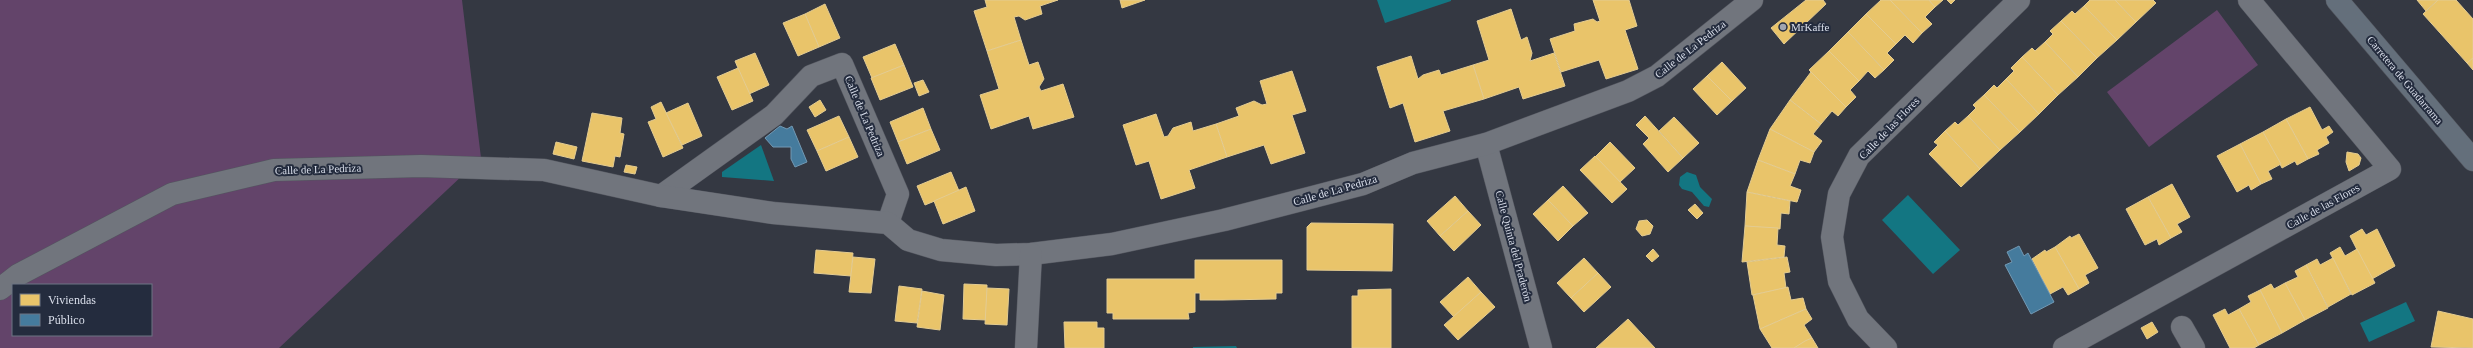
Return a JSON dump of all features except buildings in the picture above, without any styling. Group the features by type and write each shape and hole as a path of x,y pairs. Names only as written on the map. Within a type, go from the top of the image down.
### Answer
{"main road":[{"name":"Carretera de Guadarrama","path":"2337,0 2473,160"}],"street":[{"name":"Calle de La Pedriza","path":"0,289 9,276 172,194 274,170 421,166 544,170 661,196 773,213 888,223 908,240 941,250 996,255 1031,254 1112,244 1224,220 1363,184 1413,163 1486,144 1628,91 1657,76 1752,0"},
{"name":"Calle de las Flores","path":"1886,348 1858,319 1839,280 1832,237 1839,194 1859,156 2019,0"},
{"name":"Calle de las Flores","path":"2064,348 2390,169 2249,0"},
{"name":"Calle de La Pedriza","path":"661,196 774,115 811,76 842,64 898,194 888,223"},
{"name":"Calle Quinta del Praderón","path":"1486,144 1541,348"},
{"path":"1026,348 1031,254"},
{"path":"2182,327 2194,348"}],"shaded area":[{"path":"0,0 462,0 481,158 279,348 0,348"},
{"path":"2217,10 2258,65 2149,147 2107,92"}],"water":[{"path":"1377,0 1451,0 1451,1 1385,23"},
{"path":"761,145 774,181 722,177 722,172"},
{"path":"1687,172 1696,175 1700,187 1712,199 1709,207 1704,206 1692,192 1682,189 1679,185 1680,177"},
{"path":"1908,195 1960,250 1933,274 1882,220"},
{"path":"2406,302 2415,321 2369,342 2360,323"},
{"path":"1236,346 1237,348 1193,348 1193,347"}],"place":[{"name":"MrKaffe","path":"1783,27"}]}
